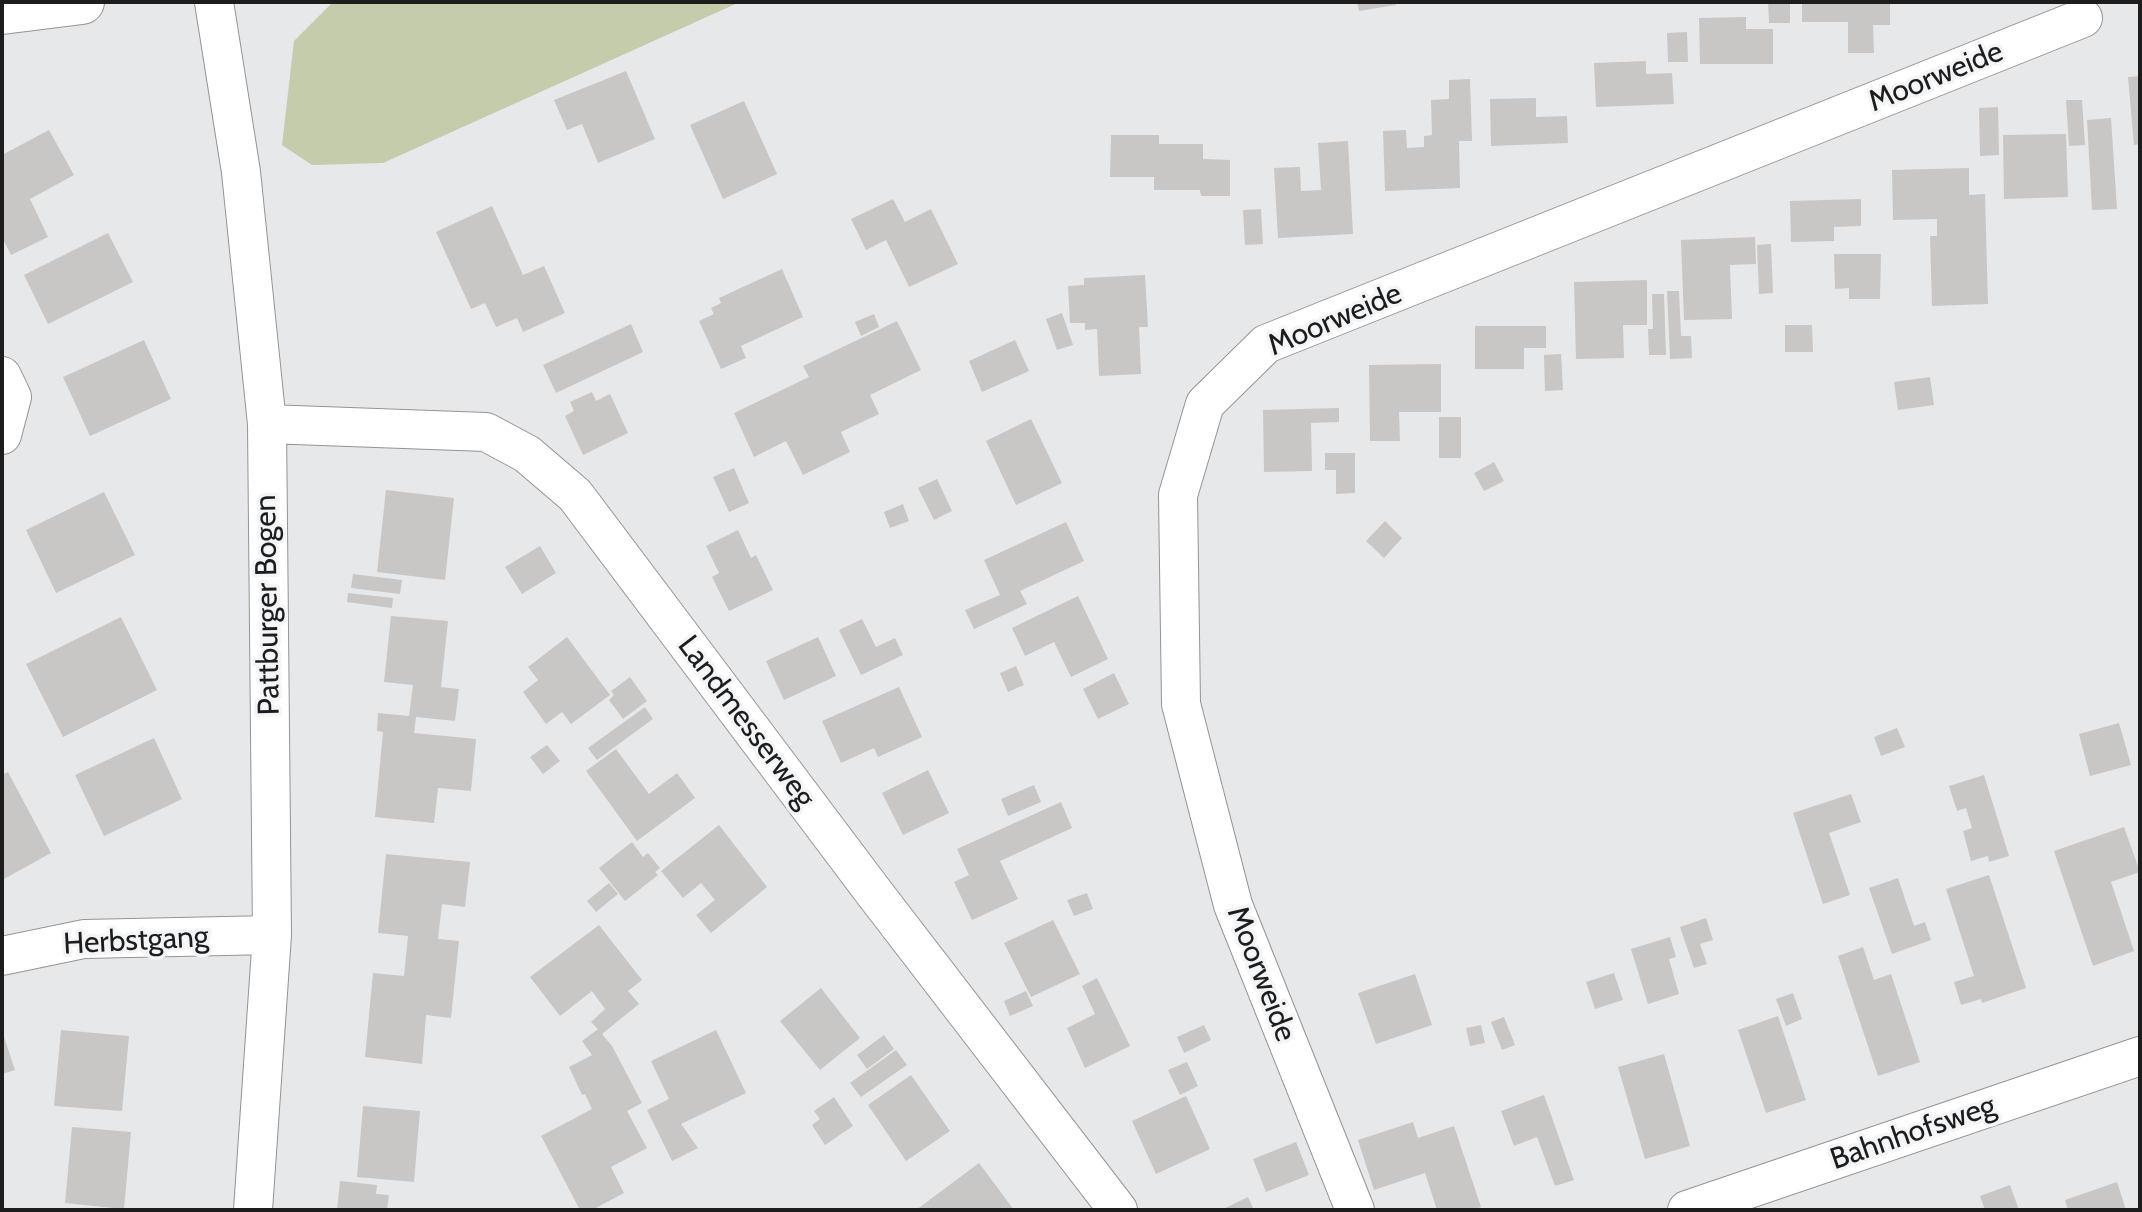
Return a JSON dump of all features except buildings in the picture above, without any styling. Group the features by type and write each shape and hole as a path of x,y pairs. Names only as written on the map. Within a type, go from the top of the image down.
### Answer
{"street":[{"path":"2,12 82,2"},
{"name":"Pattburger Bogen","path":"214,2 241,172 267,424 272,935 253,1210"},
{"name":"Moorweide","path":"1355,1210 1233,905 1181,704 1178,495 1205,404 1266,344 2083,18"},
{"path":"2,376 12,397 2,435"},
{"name":"Landmesserweg","path":"267,424 486,432 527,454 575,495 881,903 1118,1210"},
{"name":"Herbstgang","path":"2,956 84,939 272,935"},
{"name":"Bahnhofsweg","path":"1687,1210 2140,1056"}],"green space":[{"path":"333,2 740,2 383,163 312,165 282,145 294,41"}]}
